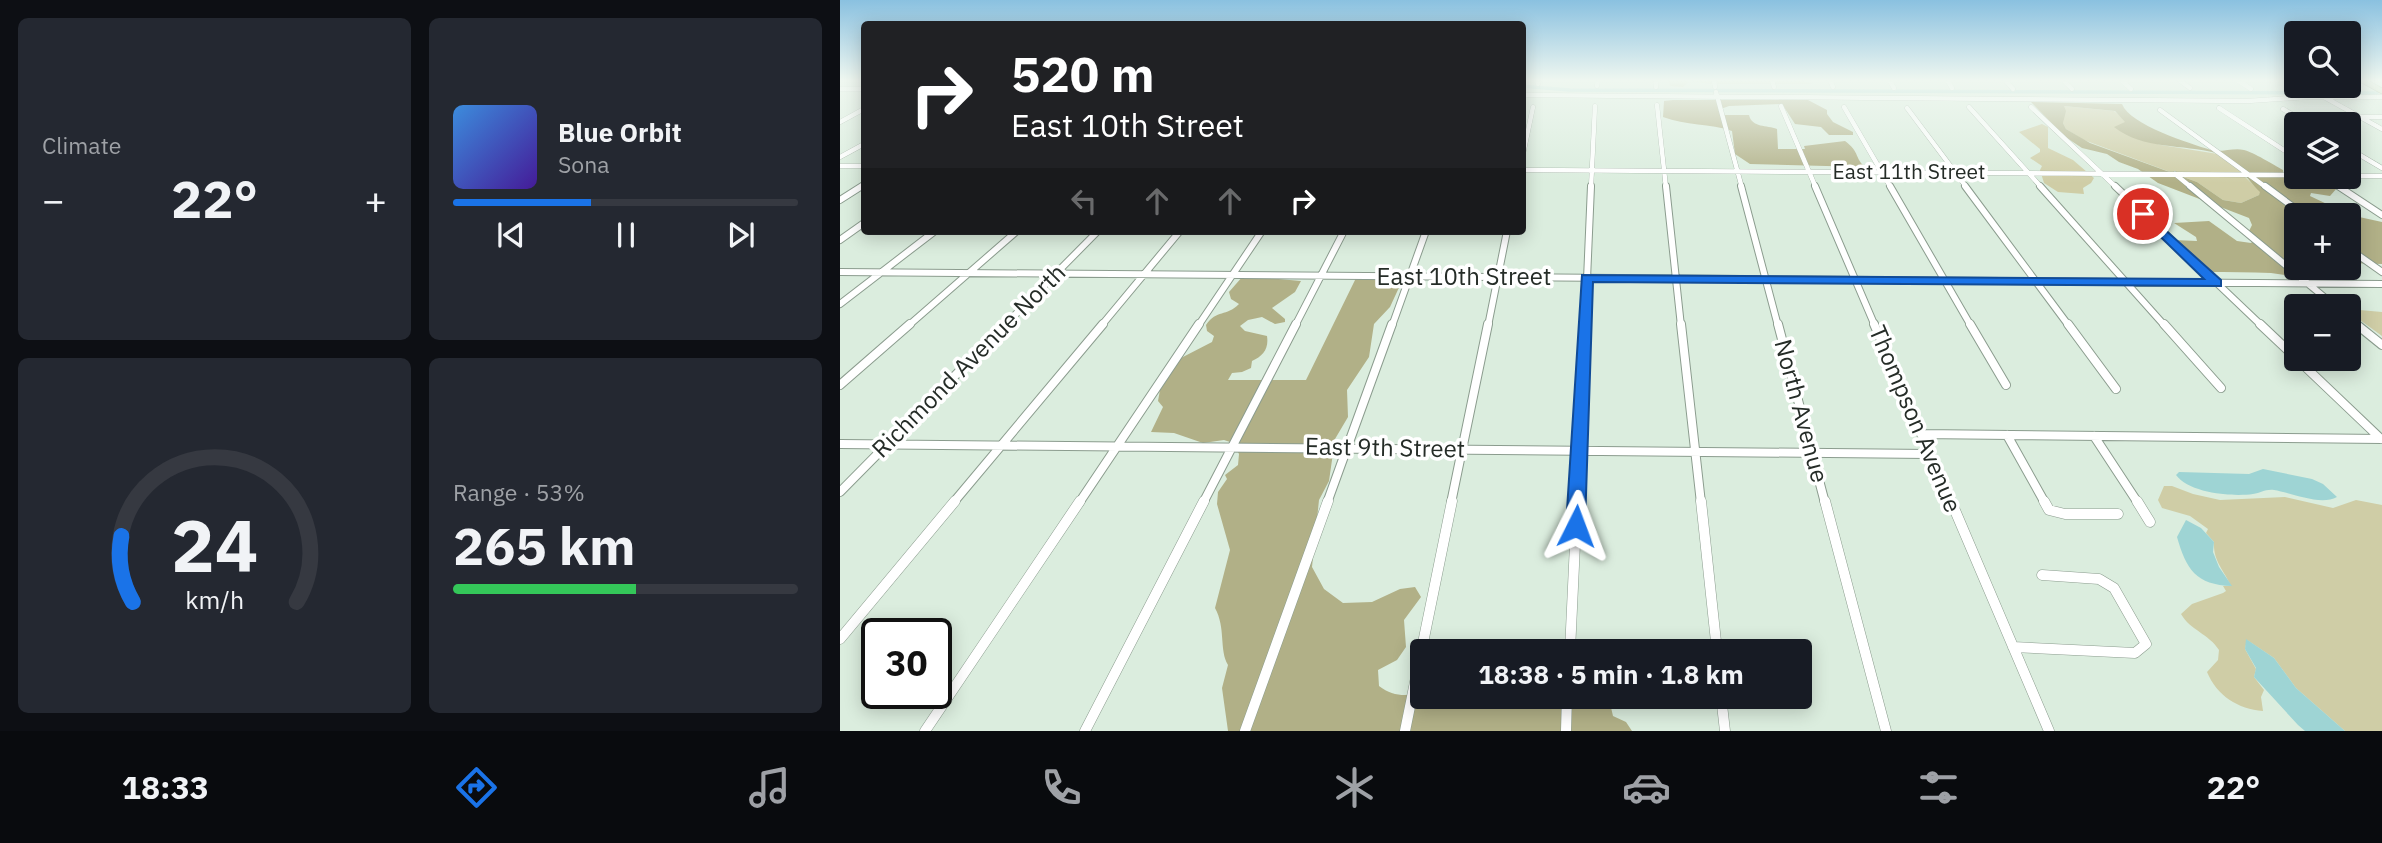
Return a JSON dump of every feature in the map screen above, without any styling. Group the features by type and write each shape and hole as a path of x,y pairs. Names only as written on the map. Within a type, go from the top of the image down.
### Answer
{"street":[{"path":"1526,140 1531,114"},
{"path":"1571,639 1595,114"},
{"path":"1658,114 1716,639"},
{"name":"North Avenue","path":"1722,114 1886,731"},
{"name":"Thompson Avenue","path":"1785,114 2049,731"},
{"path":"1848,114 2006,385"},
{"path":"1912,114 2116,389"},
{"path":"1975,114 2221,388"},
{"path":"2038,114 2284,347"},
{"path":"2166,114 2288,203"},
{"path":"2228,114 2284,150"},
{"path":"2361,117 2382,117"},
{"path":"2361,118 2382,129"},
{"path":"840,158 861,146"},
{"path":"2361,155 2382,167"},
{"path":"840,166 861,166"},
{"name":"East 11th Street","path":"1526,170 2284,175"},
{"path":"2175,174 2320,294"},
{"path":"2361,176 2382,176"},
{"path":"840,200 861,187"},
{"path":"2342,189 2382,215"},
{"path":"840,240 861,225"},
{"path":"840,304 930,235"},
{"path":"840,385 1012,235"},
{"name":"Richmond Avenue North","path":"840,492 1094,235"},
{"path":"840,639 1177,235"},
{"path":"925,731 1259,235"},
{"path":"1085,731 1342,235"},
{"path":"1245,731 1424,235"},
{"path":"1405,731 1506,235"},
{"path":"2361,257 2382,272"},
{"name":"East 10th Street","path":"840,272 2382,285"},
{"path":"2361,328 2382,345"},
{"path":"2310,371 2382,439"},
{"path":"1921,434 2382,439"},
{"path":"2007,435 2049,510 2065,514 2119,514"},
{"path":"2094,436 2150,522"},
{"name":"East 9th Street","path":"840,444 1929,454"},
{"path":"2013,647 2135,653 2146,644 2114,588 2099,579 2042,575"},
{"path":"1566,731 1567,709"},
{"path":"1722,709 1725,731"}],"shaded area":[{"path":"1663,114 1749,115 1757,124 1777,129 1778,149 1805,149 1804,146 1845,141 1865,167 1750,164 1735,154 1732,131 1663,117"},
{"path":"1789,114 1827,114 1833,122 1853,132 1853,135 1829,135 1821,127 1795,124"},
{"path":"2043,114 2065,114 2063,123 2066,129 2090,143 2197,182 2223,200 2241,203 2260,192 2223,156 2203,150 2150,143 2125,134 2114,127 2125,122 2118,114 2130,114 2175,138 2215,151 2248,151 2283,170 2284,189 2336,189 2330,196 2311,193 2310,196 2325,203 2284,203 2284,274 2208,272 2174,240 2197,241 2196,237 2174,223 2209,221 2237,241 2251,243 2257,237 2249,231 2252,225 2249,218 2158,183 2138,169 2107,154 2082,148 2064,136"},
{"path":"2064,114 2118,114 2125,120 2130,136 2161,145 2218,154 2245,173 2244,176 2261,192 2241,203 2223,200 2197,182 2084,140 2066,129"},
{"path":"2042,124 2048,127 2048,148 2073,160 2094,178 2083,188 2084,194 2058,192 2044,183 2040,170 2042,166 2030,158 2040,152 2040,149 2019,132"},
{"path":"2361,217 2382,222 2382,264 2361,263"},
{"path":"1243,276 1301,281 1295,292 1272,308 1285,322 1275,324 1262,317 1248,320 1240,326 1245,331 1267,336 1267,345 1262,354 1252,361 1251,368 1232,373 1228,380 1306,380 1356,278 1402,281 1390,307 1374,324 1369,357 1347,390 1348,417 1335,439 1329,481 1319,500 1312,567 1324,589 1343,603 1372,602 1400,589 1415,587 1421,597 1404,620 1406,647 1397,660 1378,670 1379,686 1389,692 1410,695 1410,709 1611,709 1613,716 1626,722 1632,731 1228,731 1222,688 1228,665 1215,608 1230,550 1217,504 1218,492 1227,479 1225,475 1238,465 1239,454 1233,443 1224,440 1203,443 1174,433 1151,432 1163,407 1158,401 1160,390 1181,358 1212,342 1214,336 1207,331 1206,325 1214,317 1239,304 1231,299 1229,292"},
{"path":"2361,310 2382,312 2382,336 2361,321"},
{"path":"2164,486 2220,500 2285,497 2333,508 2356,500 2382,505 2382,731 2345,731 2296,688 2274,658 2247,640 2245,649 2256,669 2254,677 2264,690 2261,697 2263,711 2237,704 2216,688 2207,672 2218,660 2219,650 2181,614 2192,604 2226,591 2223,586 2231,586 2217,560 2214,542 2206,533 2208,529 2190,516 2162,508 2158,500"}],"water":[{"path":"2263,469 2312,479 2323,484 2337,497 2314,500 2271,490 2244,495 2223,494 2191,486 2176,475 2179,472 2249,474"},
{"path":"2186,520 2201,528 2214,542 2213,552 2219,567 2232,586 2209,582 2194,573 2189,566 2177,537"},
{"path":"2246,639 2274,658 2296,688 2345,731 2305,731 2298,725 2254,677 2256,668 2245,649"}],"route":[{"path":"1576,526 1587,278 2217,283 2143,214"}]}
